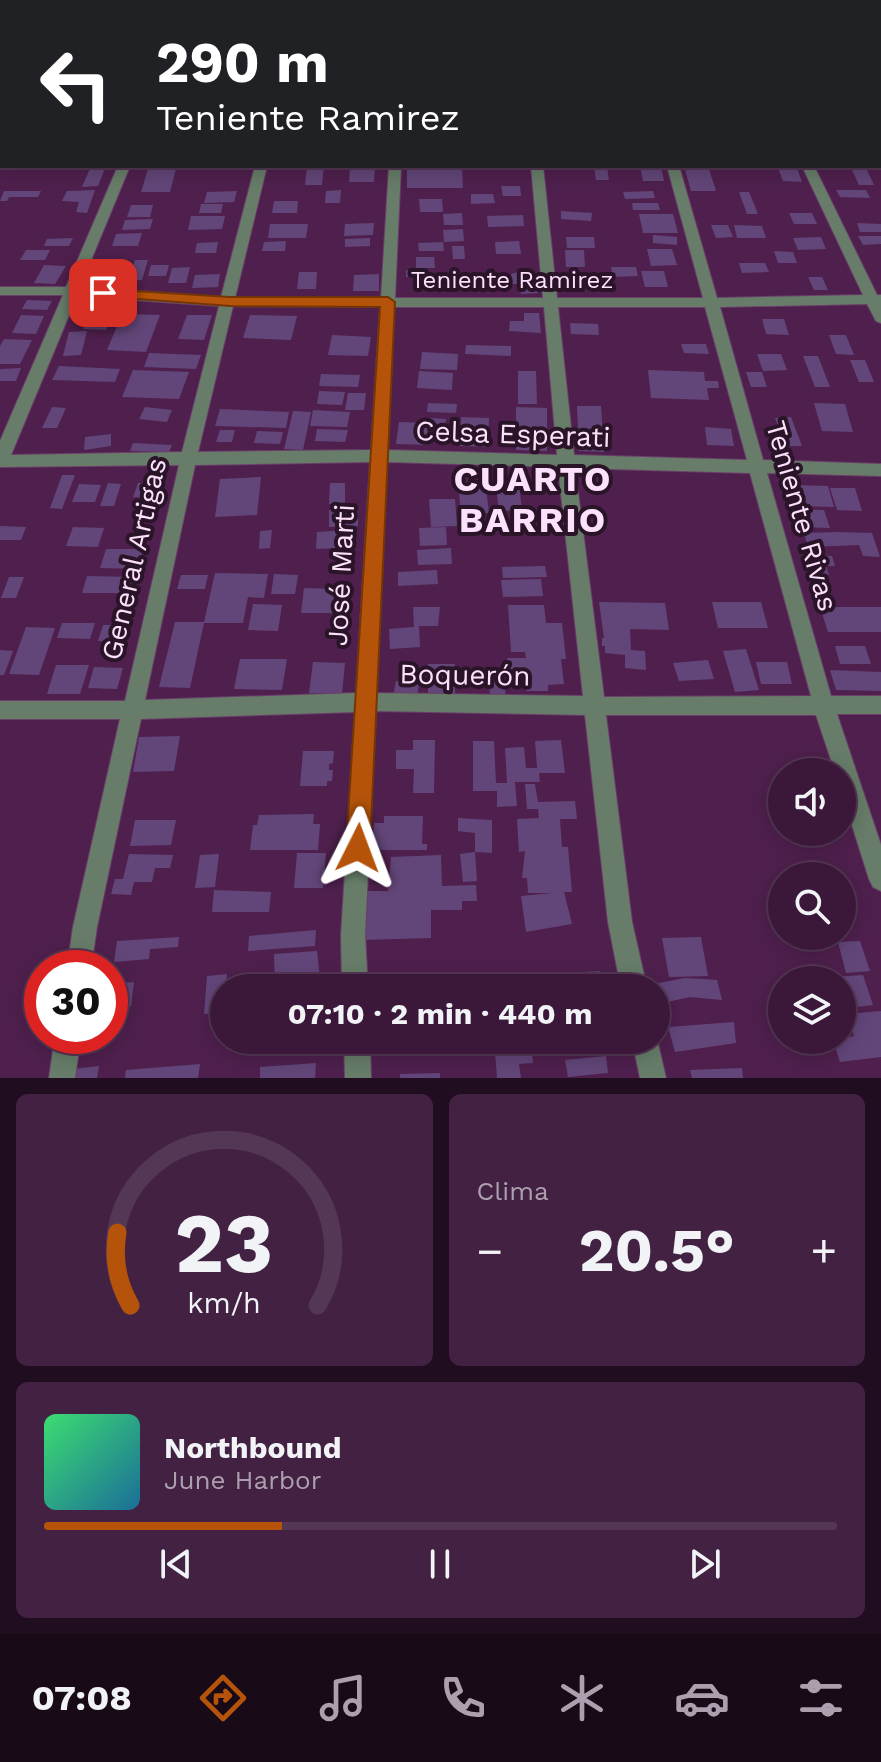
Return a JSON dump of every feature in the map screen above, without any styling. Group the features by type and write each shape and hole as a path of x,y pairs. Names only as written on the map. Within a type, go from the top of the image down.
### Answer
{"street":[{"path":"0,461 123,168"},
{"name":"General Artigas","path":"83,950 188,460 230,302 261,168"},
{"name":"José Marti","path":"354,974 353,935 395,168"},
{"path":"537,168 566,461 620,922 631,974"},
{"name":"Teniente Rivas","path":"674,168 823,704 881,879"},
{"path":"809,168 877,299 881,318"},
{"name":"Teniente Ramirez","path":"0,291 71,291 230,302 710,303 877,299"},
{"name":"Celsa Esperati","path":"0,461 380,456 757,469 881,470"},
{"name":"Boquerón","path":"0,710 133,710 366,702 596,706 881,705"},
{"path":"62,1078 65,1054"},
{"path":"357,1054 358,1078"},
{"path":"648,1054 653,1078"}],"building":[{"path":"90,168 105,168 98,186 82,187"},
{"path":"307,168 324,168 322,185 305,185"},
{"path":"350,168 375,168 374,182 349,182"},
{"path":"407,168 462,168 463,188 407,188"},
{"path":"594,168 607,168 609,180 596,180"},
{"path":"640,168 661,168 664,181 643,181"},
{"path":"685,168 709,168 716,191 691,191"},
{"path":"778,168 797,168 802,182 783,181"},
{"path":"148,169 176,169 170,192 141,192"},
{"path":"852,170 867,170 874,185 859,185"},
{"path":"501,186 520,186 521,196 503,196"},
{"path":"95,190 87,213 76,212 79,202 62,201 67,191"},
{"path":"341,190 340,203 325,203 326,191"},
{"path":"836,190 866,190 870,198 840,197"},
{"path":"4,191 41,191 38,197 9,197 7,201 0,201"},
{"path":"237,191 234,202 204,203 207,192"},
{"path":"653,191 655,198 625,199 623,192"},
{"path":"739,192 749,192 758,214 747,214"},
{"path":"471,194 493,194 495,203 471,204"},
{"path":"419,199 442,199 443,212 420,212"},
{"path":"274,201 298,201 297,213 272,213"},
{"path":"632,203 658,203 660,210 633,210"},
{"path":"201,204 223,204 221,213 199,213"},
{"path":"131,205 153,205 150,217 127,217"},
{"path":"561,211 592,213 591,221 561,219"},
{"path":"462,213 463,225 444,225 443,214"},
{"path":"789,213 812,213 817,224 794,224"},
{"path":"639,214 673,214 678,233 643,233"},
{"path":"523,215 524,226 488,227 487,216"},
{"path":"191,216 225,216 222,229 188,230"},
{"path":"153,219 150,229 122,230 125,220"},
{"path":"374,223 373,235 344,236 345,224"},
{"path":"857,223 881,224 881,232 860,232"},
{"path":"270,224 308,224 306,238 268,238"},
{"path":"711,225 728,225 733,237 716,238"},
{"path":"734,225 762,226 766,238 737,238"},
{"path":"463,229 464,241 444,242 443,230"},
{"path":"142,233 138,246 112,246 116,234"},
{"path":"653,235 677,237 677,245 653,243"},
{"path":"858,236 881,236 881,244 863,245"},
{"path":"566,237 594,237 595,248 567,248"},
{"path":"821,237 826,249 798,250 793,238"},
{"path":"73,238 69,246 44,246 47,239"},
{"path":"370,238 370,246 345,247 345,239"},
{"path":"286,241 285,251 262,251 264,242"},
{"path":"519,241 521,254 496,254 495,242"},
{"path":"218,242 216,253 195,253 197,243"},
{"path":"443,242 444,251 419,251 418,243"},
{"path":"452,246 464,246 465,259 453,259"},
{"path":"647,249 672,249 677,265 651,266"},
{"path":"26,250 50,250 45,260 20,260"},
{"path":"565,250 584,250 585,267 566,267"},
{"path":"774,251 793,252 797,263 778,263"},
{"path":"416,257 434,257 435,268 427,268 427,277 406,277 406,270 416,270"},
{"path":"135,260 148,260 142,280 129,281"},
{"path":"739,263 765,263 769,272 742,273"},
{"path":"44,265 66,266 55,284 34,283"},
{"path":"151,265 169,265 166,276 148,276"},
{"path":"190,267 186,283 168,283 172,268"},
{"path":"611,267 636,267 638,276 613,277"},
{"path":"641,271 664,271 668,287 645,287"},
{"path":"299,272 317,272 316,289 297,289"},
{"path":"534,272 538,293 521,294 519,284 512,284 511,274"},
{"path":"573,272 588,272 590,283 575,283"},
{"path":"489,273 490,286 443,287 442,274"},
{"path":"220,274 218,287 192,288 195,275"},
{"path":"379,274 379,291 353,291 354,275"},
{"path":"808,277 822,277 828,290 814,290"},
{"path":"27,300 52,301 47,310 22,309"},
{"path":"524,313 539,313 541,333 509,331 510,321 524,321"},
{"path":"122,314 160,315 146,352 107,350"},
{"path":"21,315 44,316 36,334 12,333"},
{"path":"187,315 212,315 204,340 178,339"},
{"path":"250,315 297,316 291,340 243,338"},
{"path":"89,316 112,316 106,330 83,329"},
{"path":"762,319 784,319 789,335 766,334"},
{"path":"570,323 598,324 599,335 571,334"},
{"path":"87,331 81,355 63,356 69,332"},
{"path":"332,335 371,337 368,356 328,355"},
{"path":"829,335 846,335 854,355 836,354"},
{"path":"4,339 32,340 20,364 0,364 0,346"},
{"path":"681,344 706,344 709,354 684,353"},
{"path":"466,345 511,346 511,356 465,354"},
{"path":"422,352 458,354 457,370 420,369"},
{"path":"149,353 201,355 196,369 144,367"},
{"path":"757,354 781,354 787,370 763,371"},
{"path":"803,356 818,356 830,387 815,387"},
{"path":"850,360 865,360 874,382 859,382"},
{"path":"59,366 120,369 115,382 52,380"},
{"path":"21,368 16,381 0,381 0,369"},
{"path":"133,370 189,372 179,399 122,397"},
{"path":"648,370 704,372 705,381 718,381 719,388 707,388 709,400 651,398"},
{"path":"419,371 453,373 452,390 417,388"},
{"path":"518,371 536,371 537,404 518,404"},
{"path":"746,372 762,372 767,387 751,387"},
{"path":"321,374 360,375 358,387 319,386"},
{"path":"319,391 345,392 342,405 317,404"},
{"path":"348,393 366,393 364,410 345,410"},
{"path":"428,403 457,404 456,413 427,412"},
{"path":"814,403 845,404 853,432 822,431"},
{"path":"577,406 601,406 604,452 579,451"},
{"path":"52,407 66,408 57,428 42,428"},
{"path":"145,407 172,410 167,422 139,419"},
{"path":"516,407 547,408 547,451 516,450"},
{"path":"220,409 289,412 286,428 215,426"},
{"path":"313,410 350,412 347,427 310,426"},
{"path":"293,411 311,412 303,450 284,449"},
{"path":"461,417 489,418 488,447 460,446"},
{"path":"791,417 802,446 786,446 775,418"},
{"path":"430,418 446,419 444,437 429,436"},
{"path":"399,422 428,423 426,445 396,444"},
{"path":"705,427 731,429 734,446 707,445"},
{"path":"317,429 348,430 345,442 315,441"},
{"path":"220,430 235,430 232,442 216,442"},
{"path":"257,431 283,432 280,444 254,443"},
{"path":"111,434 111,446 84,450 85,437"},
{"path":"133,443 172,445 169,452 130,451"},
{"path":"62,475 75,475 62,509 50,508"},
{"path":"261,477 257,515 215,517 220,479"},
{"path":"518,477 522,510 499,511 495,478"},
{"path":"485,481 489,513 461,514 458,482"},
{"path":"108,483 121,484 114,506 100,506"},
{"path":"138,483 154,483 149,498 133,497"},
{"path":"330,483 345,483 345,504 329,504"},
{"path":"79,484 101,485 95,502 72,502"},
{"path":"790,485 828,486 834,507 796,506"},
{"path":"830,488 855,488 862,511 837,510"},
{"path":"429,499 455,499 457,526 431,527"},
{"path":"358,509 358,526 329,527 329,510"},
{"path":"793,509 824,510 830,528 798,527"},
{"path":"0,526 26,527 21,540 0,540"},
{"path":"73,527 104,528 98,547 66,546"},
{"path":"446,527 447,545 420,546 419,528"},
{"path":"272,530 270,548 259,549 260,531"},
{"path":"345,530 345,548 316,549 317,532"},
{"path":"804,533 872,533 880,557 863,556 859,545 808,547"},
{"path":"451,548 452,564 418,565 417,550"},
{"path":"106,549 143,549 138,569 100,568"},
{"path":"803,555 832,556 835,566 826,566 829,575 809,575"},
{"path":"545,566 547,577 503,578 502,567"},
{"path":"437,570 438,584 398,586 398,572"},
{"path":"215,573 268,574 264,598 248,597 243,623 204,623 190,688 159,687 175,622 204,622"},
{"path":"274,574 298,575 295,594 271,594"},
{"path":"181,575 208,575 205,589 177,589"},
{"path":"87,576 132,577 127,593 82,593"},
{"path":"9,577 24,577 16,598 1,598"},
{"path":"541,579 543,596 503,597 501,580"},
{"path":"304,588 335,589 332,613 301,613"},
{"path":"599,602 665,603 669,630 630,629 631,650 645,651 646,670 625,668 625,655 605,653"},
{"path":"712,602 761,602 768,628 718,628"},
{"path":"253,604 282,605 278,631 248,630"},
{"path":"508,605 544,605 546,623 562,623 566,659 561,659 564,684 548,685 548,691 526,691 526,686 509,686 507,658 526,658 525,652 511,652"},
{"path":"413,607 440,607 438,626 419,626 420,647 390,649 389,629 414,627"},
{"path":"820,607 881,607 881,632 828,632"},
{"path":"62,623 95,623 90,639 57,638"},
{"path":"103,625 131,625 126,642 98,641"},
{"path":"26,627 55,628 39,675 9,674"},
{"path":"835,646 865,646 871,664 840,664"},
{"path":"746,649 759,690 735,692 723,651"},
{"path":"0,650 13,651 4,675 0,675"},
{"path":"240,659 287,659 282,690 234,689"},
{"path":"708,660 714,679 679,681 673,663"},
{"path":"313,662 345,663 342,694 309,693"},
{"path":"756,662 787,662 792,684 761,684"},
{"path":"428,664 455,664 455,697 428,696"},
{"path":"56,665 89,665 80,694 47,694"},
{"path":"94,667 123,668 117,689 88,688"},
{"path":"830,670 881,672 881,691 836,690"},
{"path":"489,671 503,671 506,697 490,697"},
{"path":"396,681 419,683 417,699 393,697"},
{"path":"180,736 174,771 133,772 139,737"},
{"path":"413,740 435,740 434,793 413,793 414,769 396,769 396,750 413,750"},
{"path":"561,740 565,773 539,773 540,782 515,782 517,806 497,807 497,791 473,791 473,741 494,741 496,783 507,783 505,748 524,747 526,768 537,768 535,741"},
{"path":"303,751 334,751 333,763 329,764 329,770 333,770 332,781 327,781 327,786 300,786"},
{"path":"525,784 535,784 538,802 575,801 577,819 560,819 562,847 568,847 572,892 564,892 572,924 526,932 521,896 553,893 528,893 527,878 522,878 525,851 519,852 517,819 539,818 538,809 527,809"},
{"path":"314,814 313,824 320,824 318,850 250,850 253,825 257,825 259,815"},
{"path":"384,816 423,816 422,844 427,844 427,850 372,850 374,823 384,823"},
{"path":"458,818 492,820 492,853 475,852 475,833 458,831"},
{"path":"135,820 176,820 171,845 130,846"},
{"path":"475,852 477,881 463,882 460,854"},
{"path":"297,853 326,853 323,888 294,888"},
{"path":"129,854 173,855 170,868 155,868 152,882 134,882 131,895 111,894 115,879 123,879"},
{"path":"219,854 215,887 195,888 200,855"},
{"path":"441,855 442,886 476,885 477,901 462,901 462,910 431,910 431,938 362,940 364,891 388,891 391,857"},
{"path":"214,890 271,892 269,912 212,912"},
{"path":"316,930 315,946 248,951 249,936"},
{"path":"179,937 178,947 150,949 149,959 128,961 128,950 116,950 117,941"},
{"path":"701,937 708,976 670,977 662,938"},
{"path":"856,941 860,941 870,971 856,972 856,966 844,966 840,950 856,950"},
{"path":"317,951 319,974 275,974 274,954"},
{"path":"600,971 600,974 564,974"},
{"path":"856,975 863,975 873,1005 856,1007"},
{"path":"207,976 210,976 210,1014 204,1014"},
{"path":"685,978 717,980 722,1000 690,997 670,1001 670,981"},
{"path":"128,982 134,982 131,1006 128,1006"},
{"path":"881,1011 881,1057 840,1062 837,1054 856,1054 856,1013"},
{"path":"734,1022 736,1043 675,1052 670,1027"},
{"path":"495,1054 532,1054 533,1063 519,1064 521,1078 497,1078"},
{"path":"606,1056 608,1073 568,1077 565,1060"},
{"path":"316,1063 315,1078 260,1078 260,1067"},
{"path":"200,1064 198,1078 125,1078 126,1070"},
{"path":"99,1066 97,1078 70,1078 72,1069"},
{"path":"742,1068 743,1078 692,1078 690,1070"},
{"path":"440,1073 440,1078 400,1078 400,1074"}],"district":[{"name":"CUARTO BARRIO","path":"533,500"}],"route":[{"path":"103,293 230,302 388,302 358,848"}]}
